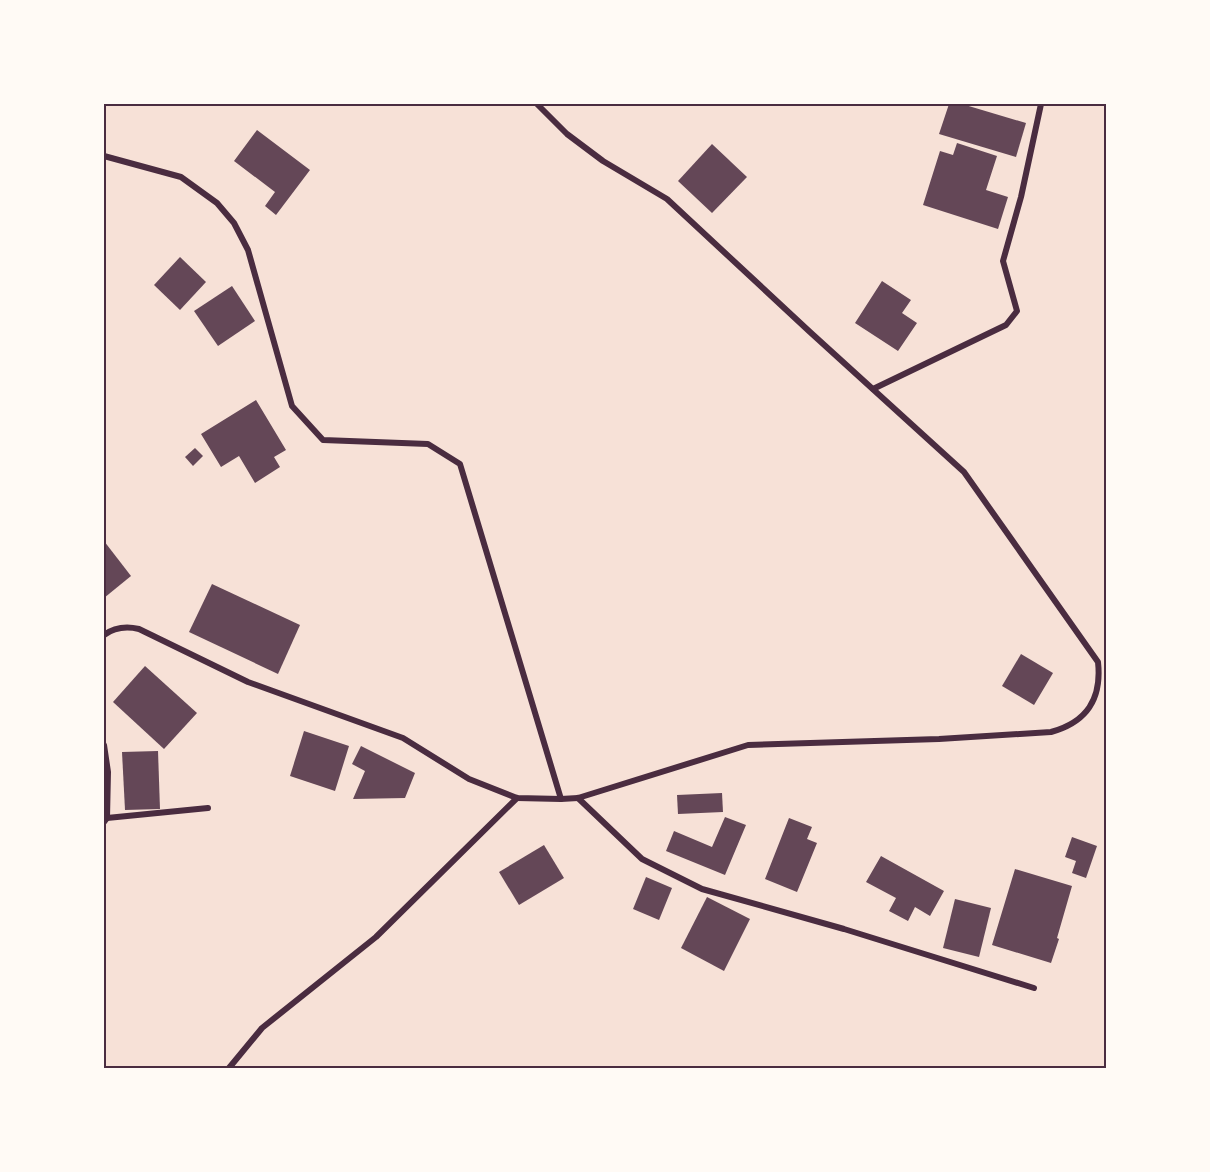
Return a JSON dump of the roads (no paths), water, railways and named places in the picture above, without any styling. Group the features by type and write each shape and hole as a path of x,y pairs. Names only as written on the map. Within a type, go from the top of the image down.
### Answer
{"street":[{"path":"104,635 122,627 140,629 248,682 403,738 469,779 517,798 578,798 748,745 939,739 1051,732 1064,729 1086,713 1098,689 1098,662 964,472 666,199 603,161 567,134 537,104"},
{"path":"873,389 1006,325 1017,311 1003,261 1021,197 1041,104"},
{"path":"104,156 181,177 216,203 234,223 248,250 292,406 323,440 428,444 460,464 561,799"},
{"path":"104,745 108,772 105,820 208,808"},
{"path":"229,1068 262,1028 376,937 517,798"},
{"path":"578,798 642,859 702,889 844,929 1034,988"}]}
